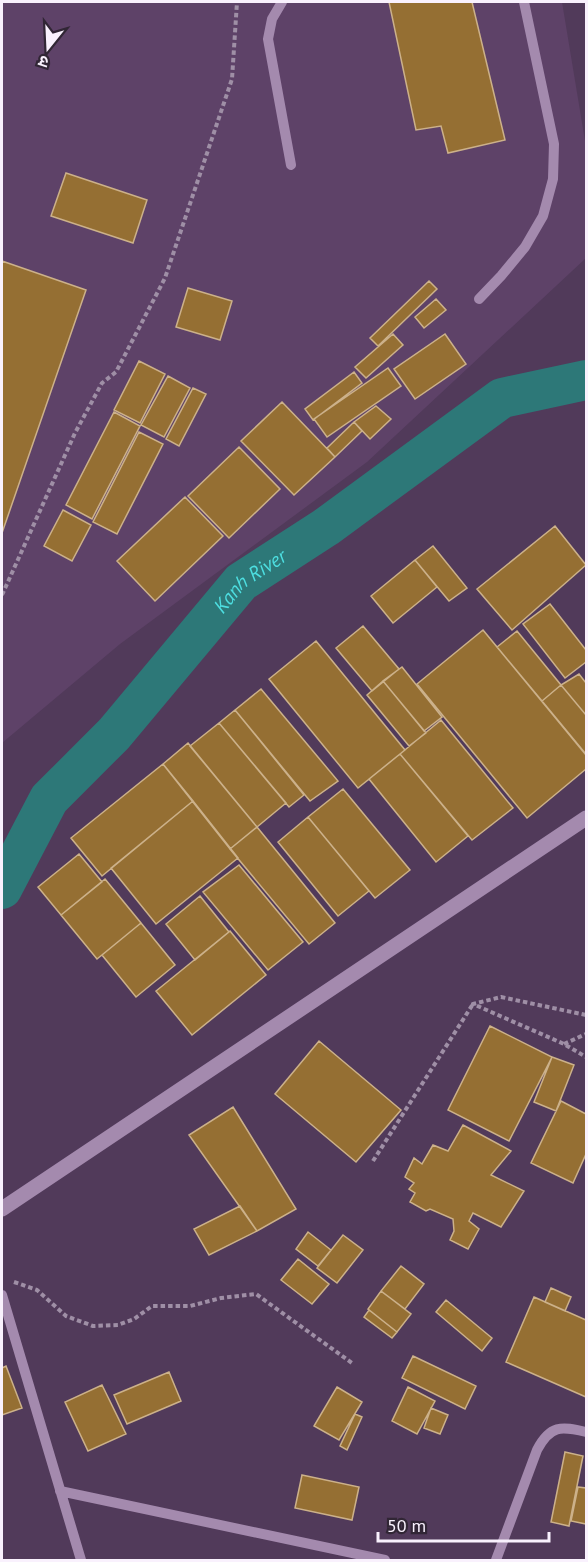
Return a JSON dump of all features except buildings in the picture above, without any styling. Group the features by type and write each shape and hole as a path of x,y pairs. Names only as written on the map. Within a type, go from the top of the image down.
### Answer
{"street":[{"path":"2,1209 586,818"}],"lane":[{"path":"282,2 272,19 268,39 291,165"},
{"path":"479,299 525,247 543,216 553,179 554,144 524,2"},
{"path":"2,1295 81,1560"},
{"path":"496,1560 543,1437 552,1431 566,1427 586,1432"},
{"path":"60,1491 386,1560"}],"path":[{"path":"2,595 81,423 102,383 116,372 165,278 232,79 237,2"},
{"path":"373,1161 473,1004 501,998 586,1015"},
{"path":"473,1004 564,1044 586,1057"},
{"path":"564,1044 586,1034"},
{"path":"10,1281 37,1290 66,1316 93,1326 118,1324 134,1319 152,1306 190,1306 221,1298 256,1294 352,1363"}],"shaded area":[{"path":"2,2 562,2 586,147 586,258 367,462 120,644 2,743"}],"waterway":[{"name":"Kanh River","path":"2,889 49,799 114,734 241,582 326,527 502,398 586,380"}]}
